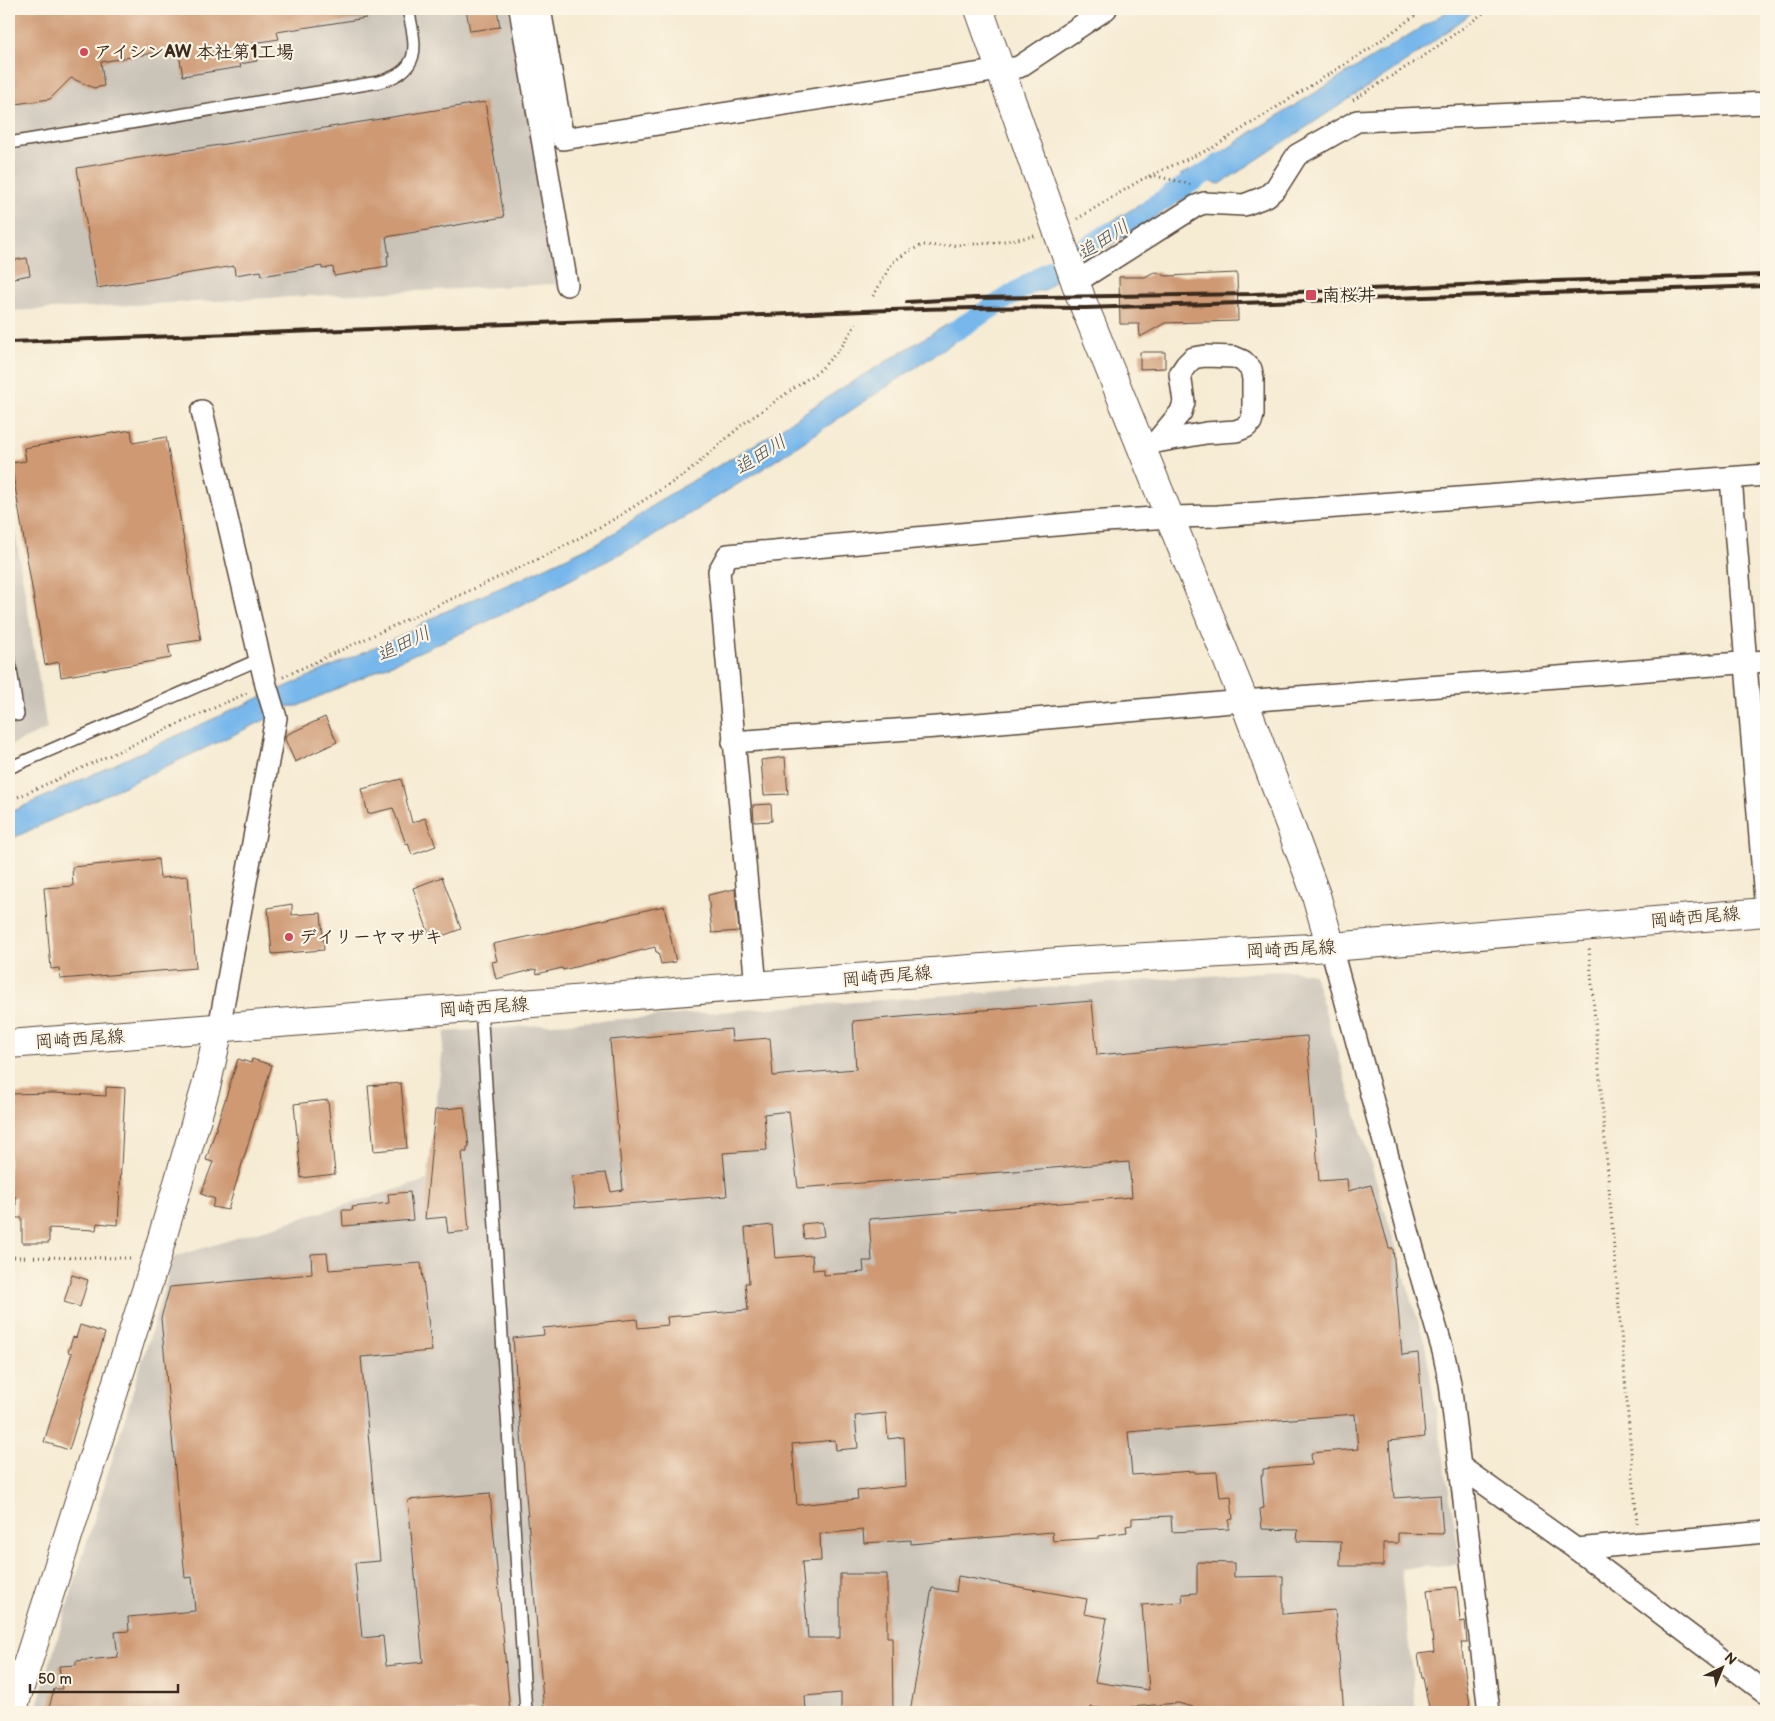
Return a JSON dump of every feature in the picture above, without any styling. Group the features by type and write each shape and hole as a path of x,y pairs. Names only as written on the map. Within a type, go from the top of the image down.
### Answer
{"main road":[{"path":"978,9 1085,308 1149,444 1171,517 1244,701 1316,895 1331,947"},
{"name":"岡崎西尾線","path":"9,1044 1072,961 1331,947 1766,912"},
{"path":"12,1712 156,1258 208,1084 219,1028"}],"street":[{"path":"520,9 567,285"},
{"path":"540,9 563,139 1019,67 1106,9"},
{"path":"1074,278 1196,206 1204,203 1244,205 1267,196 1276,188 1297,155 1356,121 1766,103"},
{"path":"1205,356 1234,357 1244,361 1251,369 1254,379 1253,415 1251,422 1246,427 1149,444 1181,412 1184,402 1180,374 1193,358 1205,356"},
{"path":"202,411 266,685 276,718 219,1028"},
{"path":"756,987 719,571 728,555 1089,522 1218,516 1766,475"},
{"path":"1731,478 1766,912"},
{"path":"734,742 1766,661"},
{"path":"1331,947 1410,1240 1443,1351 1450,1383 1489,1712"},
{"path":"1461,1467 1576,1549 1766,1693"},
{"path":"1576,1549 1766,1532"}],"lane":[{"path":"9,143 378,82 392,78 405,69 413,57 415,43 408,9"},
{"path":"9,657 18,714"},
{"path":"9,768 260,659"},
{"path":"481,1007 526,1712"}],"path":[{"path":"873,296 894,262 909,251 923,245 993,243 1060,238 1144,178 1212,148 1372,46 1424,9"},
{"path":"1144,178 1156,176 1194,185"},
{"path":"9,801 266,685 551,552 611,521 687,474 743,424 820,370 840,349 858,321"},
{"path":"1588,926 1639,1544"},
{"path":"9,1258 156,1258"}],"shaded area":[{"path":"9,9 510,9 557,284 9,311"},
{"path":"9,495 47,729 9,746"},
{"path":"1289,970 1314,974 1425,1344 1461,1564 1401,1569 1416,1712 35,1712 174,1257 427,1180 445,1032"}],"water":[{"path":"1451,9 1477,9 1410,59 1220,184 1180,175 1211,160 1250,133"},
{"path":"1166,189 1192,194 1091,257 1084,238"},
{"path":"1046,266 1055,280 1045,291 1010,291"},
{"path":"995,315 764,468 644,542 497,617 298,706 279,707 276,691 402,635 442,613 599,542 631,522 660,500 764,439 839,390 961,316"},
{"path":"263,696 269,718 9,840 9,813"}],"building":[{"name":"アイシンAW 本社第1工場","path":"9,9 366,9 366,18 277,32 279,39 253,43 257,61 240,64 241,67 183,76 178,49 101,62 104,86 94,88 71,78 50,99 9,105"},
{"path":"466,9 497,9 500,27 470,31"},
{"path":"485,102 504,217 386,237 389,256 387,256 388,266 364,271 334,276 333,267 322,269 322,266 262,276 261,271 235,275 234,266 97,288 77,168"},
{"path":"27,258 30,275 9,279 9,261"},
{"path":"1157,272 1166,276 1237,273 1238,321 1165,323 1140,337 1139,324 1120,324 1119,277 1145,277"},
{"path":"1140,352 1165,352 1165,368 1140,369"},
{"path":"131,430 133,443 166,437 201,640 168,645 171,658 61,677 59,662 45,665 11,463 26,461 24,448"},
{"path":"325,717 337,742 295,762 285,739 286,735"},
{"path":"785,757 788,794 764,795 761,760"},
{"path":"401,779 412,823 425,818 436,846 412,855 393,808 368,814 362,789"},
{"path":"771,804 772,821 754,822 753,805"},
{"path":"158,859 160,878 188,876 196,968 60,979 59,968 51,969 44,888 73,886 72,867"},
{"path":"442,877 461,929 431,940 413,888"},
{"path":"735,889 739,931 712,933 708,895"},
{"path":"292,904 292,915 321,913 324,950 272,954 268,908"},
{"path":"664,906 676,962 661,964 655,947 563,970 562,968 537,974 536,969 496,979 492,962 497,961 493,944"},
{"path":"1092,1001 1097,1055 1307,1036 1319,1181 1347,1179 1348,1191 1371,1185 1389,1248 1393,1248 1402,1355 1418,1353 1425,1437 1389,1441 1394,1498 1440,1495 1443,1534 1398,1533 1398,1543 1383,1543 1383,1566 1340,1566 1341,1542 1297,1541 1298,1530 1262,1529 1260,1509 1264,1508 1261,1475 1263,1475 1263,1469 1312,1465 1311,1453 1358,1449 1355,1414 1128,1432 1132,1475 1194,1471 1195,1473 1217,1472 1220,1497 1231,1496 1233,1519 1229,1520 1229,1529 1172,1532 1171,1516 1132,1518 1132,1525 1126,1526 1127,1532 1099,1536 1099,1538 1053,1541 1052,1532 911,1544 911,1540 864,1543 863,1530 820,1534 821,1561 802,1562 808,1638 840,1638 840,1574 887,1574 887,1637 892,1637 893,1712 841,1712 841,1693 805,1696 806,1712 544,1712 513,1338 544,1335 543,1328 637,1319 638,1328 668,1325 667,1317 748,1310 745,1283 749,1283 745,1228 772,1225 775,1258 812,1255 813,1270 824,1269 824,1275 864,1272 863,1261 872,1261 869,1219 1132,1197 1129,1162 798,1188 789,1111 764,1114 767,1150 723,1153 727,1196 575,1208 572,1176 606,1173 611,1192 623,1190 610,1040 731,1029 732,1041 770,1038 773,1076 856,1069 853,1021","holes":["886,1413 888,1439 904,1437 906,1486 857,1491 858,1499 797,1505 792,1444 835,1440 836,1450 858,1448 855,1416"]},
{"path":"238,1059 251,1063 252,1059 272,1065 228,1210 212,1207 215,1199 201,1194 213,1162 206,1160"},
{"path":"401,1083 407,1148 374,1151 368,1086"},
{"path":"106,1087 125,1088 118,1225 97,1223 96,1230 49,1228 49,1243 22,1243 22,1218 16,1218 16,1197 9,1197 9,1094 54,1093 106,1096"},
{"path":"328,1100 335,1174 301,1178 294,1104"},
{"path":"464,1107 469,1147 467,1147 467,1152 462,1152 469,1231 448,1233 446,1217 425,1219 435,1110"},
{"path":"410,1192 413,1220 343,1226 342,1210 353,1210 352,1207 389,1203 388,1194"},
{"path":"822,1222 824,1236 804,1239 802,1224"},
{"path":"327,1253 329,1270 421,1263 432,1351 361,1357 380,1561 355,1563 362,1638 383,1636 386,1666 423,1662 408,1500 490,1493 510,1712 48,1712 54,1689 62,1689 59,1666 76,1665 76,1661 118,1657 115,1632 129,1631 128,1617 195,1611 192,1577 185,1578 161,1318 170,1287 312,1274 311,1254"},
{"path":"72,1275 88,1280 80,1307 64,1302"},
{"path":"80,1325 105,1333 69,1450 44,1442 72,1353 68,1352 73,1337 76,1338"},
{"path":"1197,1562 1234,1563 1234,1577 1283,1576 1283,1614 1335,1610 1344,1712 1211,1712 1178,1703 1130,1707 1129,1712 1091,1707 1090,1712 910,1712 932,1588 956,1592 958,1576 1087,1599 1084,1614 1107,1618 1095,1682 1149,1690 1142,1605 1183,1602 1182,1594 1197,1593"},
{"path":"1457,1587 1460,1622 1465,1621 1467,1643 1461,1643 1471,1712 1430,1712 1418,1654 1434,1652 1427,1590"}],"waterway":[{"name":"追田川","path":"1152,207 1221,163"},
{"name":"追田川","path":"955,331 1111,232"}],"railway":[{"path":"907,302 975,298 1253,294 1554,281 1766,275"},
{"path":"9,342 882,310 1034,307 1085,308 1766,286"}],"place":[{"name":"アイシンAW 本社第1工場","path":"84,52"},
{"name":"南桜井","path":"1311,295"},
{"name":"デイリーヤマザキ","path":"289,937"}]}
